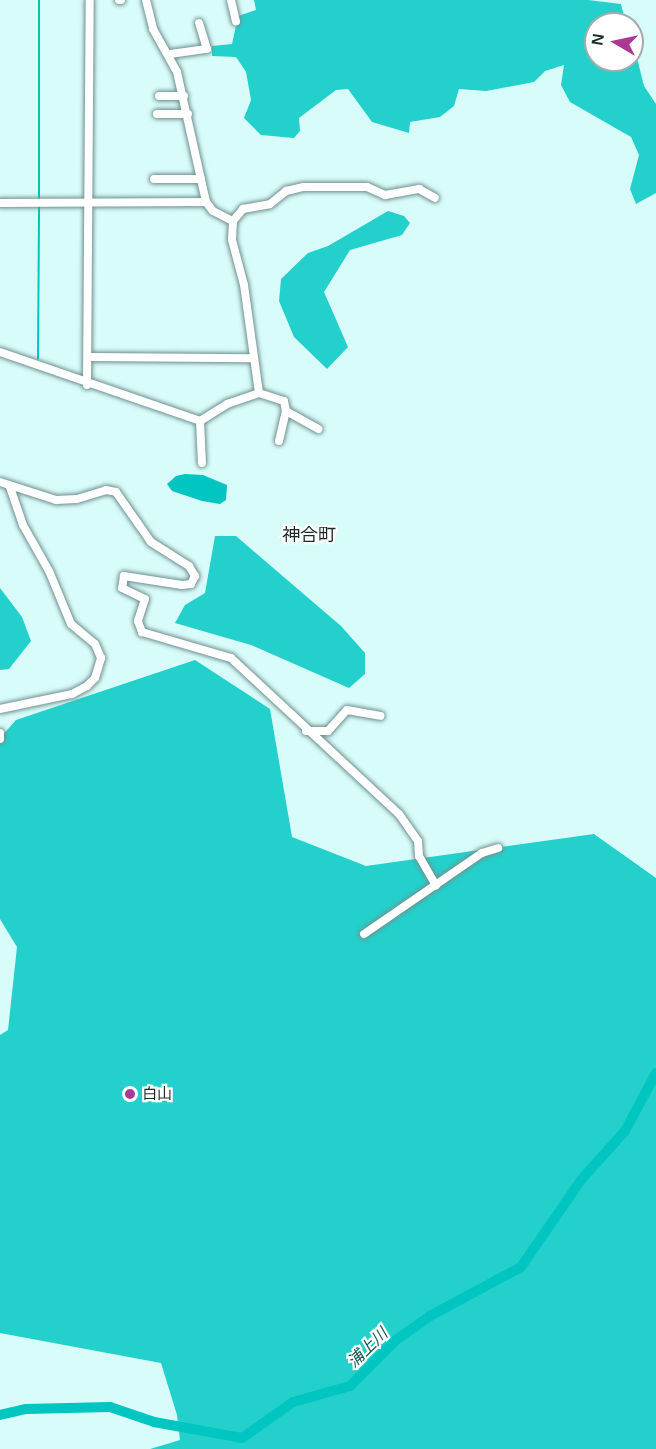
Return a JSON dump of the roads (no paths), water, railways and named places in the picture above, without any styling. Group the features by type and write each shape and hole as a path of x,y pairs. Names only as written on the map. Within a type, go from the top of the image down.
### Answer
{"street":[{"path":"87,384 90,357 90,0"},
{"path":"146,0 153,29 170,54 184,96 206,202 213,211 233,221"},
{"path":"231,0 236,21"},
{"path":"170,54 207,50 199,23"},
{"path":"159,96 184,96"},
{"path":"157,114 188,114"},
{"path":"154,179 201,179"},
{"path":"259,393 244,285 232,240 233,221 243,209 270,204 286,191 303,187 367,187 385,195 419,189 435,198"},
{"path":"0,203 206,202"},
{"path":"0,352 87,384 200,421"},
{"path":"90,357 253,358"},
{"path":"200,421 227,404 259,393 284,401 286,411 279,441"},
{"path":"286,411 318,429"},
{"path":"200,421 202,463"},
{"path":"0,482 56,500 116,492 151,542 189,566 195,576 191,584 182,585 124,576 122,588 145,600 138,621 141,632 231,658 306,731 399,814 418,841 419,856 436,886"},
{"path":"0,709 80,690 95,678 101,658 95,644 70,624 49,571 23,525 10,487"},
{"path":"306,731 328,731 347,710 380,716"},
{"path":"0,733 0,739"},
{"path":"364,934 482,853 498,848"}],"waterway":[{"path":"39,0 39,199"},
{"path":"38,359 39,207"},
{"name":"浦上川","path":"0,1415 26,1409 110,1407 154,1422 242,1438 293,1402 350,1386 396,1340 430,1316 521,1267 581,1180 625,1131 656,1073"}],"place":[{"name":"白山","path":"130,1094"}],"district":[{"name":"神合町","path":"309,535"}]}
